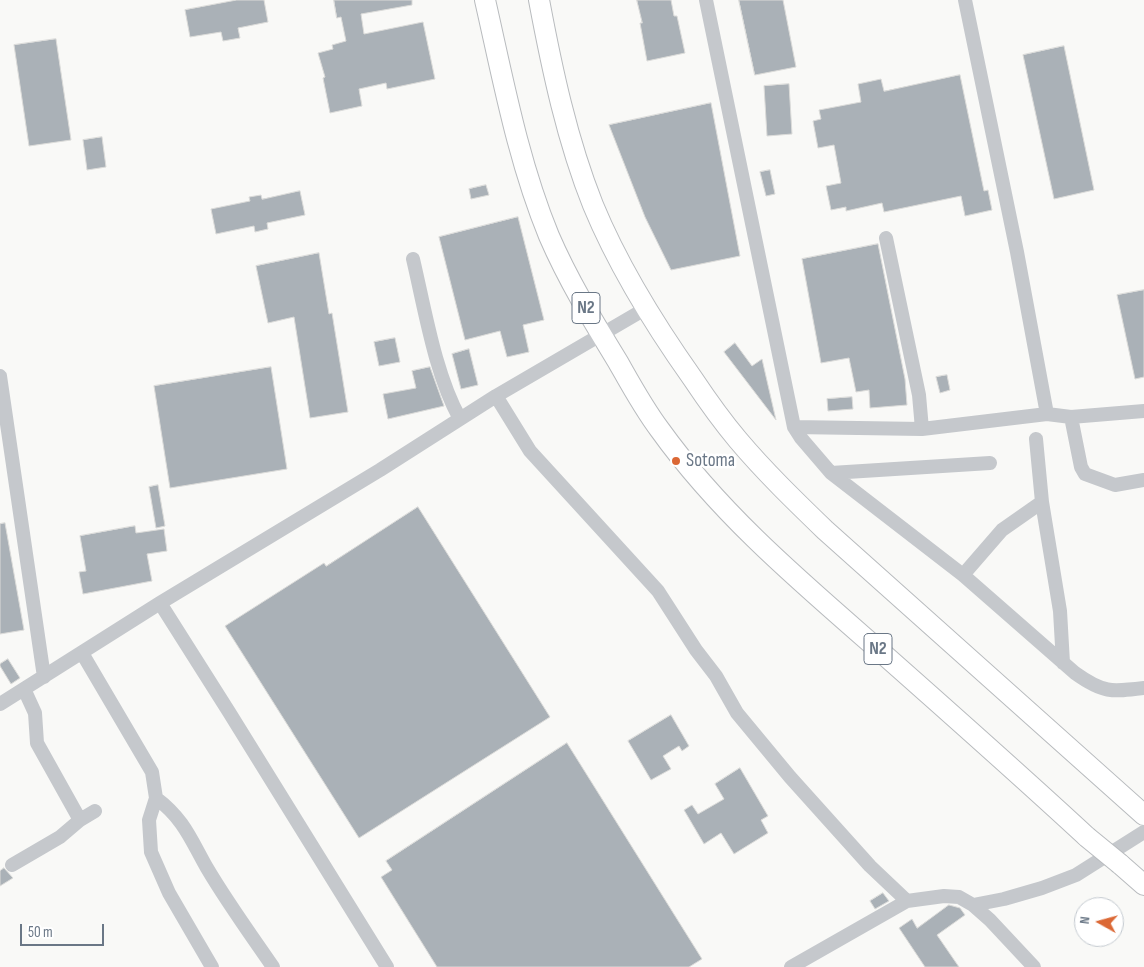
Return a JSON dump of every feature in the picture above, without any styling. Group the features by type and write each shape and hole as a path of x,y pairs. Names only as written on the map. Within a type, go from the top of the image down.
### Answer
{"highway":[{"name":"N2","path":"485,0 516,133 538,207 564,267 602,335 659,429 742,526 782,565 1144,885"},
{"path":"539,0 565,117 590,195 610,243 645,309 664,339 716,411 737,439 782,489 854,557 1008,696 1141,812"}],"street":[{"path":"706,0 794,427 813,454 831,473 963,575 1063,663 1090,683 1113,691 1144,688"},
{"path":"965,0 1018,252 1047,414"},
{"path":"886,238 919,395 922,430"},
{"path":"413,259 438,360 460,419"},
{"path":"0,704 160,603 380,470 496,396 645,309"},
{"path":"0,376 44,677"},
{"path":"496,396 530,451 658,591 696,650 716,676 737,713 790,777 850,844 907,901"},
{"path":"794,427 922,430 1047,414 1071,417 1144,411"},
{"path":"1071,417 1081,467 1085,474 1115,485 1144,480"},
{"path":"1036,439 1042,502 1060,611 1063,663"},
{"path":"831,473 990,463"},
{"path":"963,575 1002,530 1042,502"},
{"path":"160,603 386,967"},
{"path":"82,653 152,772 156,798 149,820 151,852 169,893 212,967"},
{"path":"24,689 35,713 37,743 80,820"},
{"path":"156,798 171,809 188,831 207,869 273,967"},
{"path":"12,865 60,837 80,820 95,811"},
{"path":"974,905 1042,888 1076,875 1144,832"},
{"path":"791,967 907,901 944,896 958,897 974,905 1034,967"}],"building":[{"path":"237,0 264,0 268,22 238,28 240,38 223,41 221,32 190,37 185,10"},
{"path":"334,0 412,0 412,5 361,14 364,34 423,22 435,79 387,89 386,83 359,89 362,106 330,113 323,78 325,77 318,53 333,49 332,45 346,41 341,17 337,18"},
{"path":"637,0 671,0 674,16 677,16 685,53 647,61"},
{"path":"739,0 783,0 796,67 755,75"},
{"path":"56,39 71,140 29,146 14,45"},
{"path":"1064,46 1094,190 1054,199 1023,55"},
{"path":"960,75 984,191 988,190 992,210 965,216 961,196 884,212 882,203 846,211 846,207 831,210 826,186 841,183 834,145 818,148 813,121 821,119 819,110 861,102 858,84 881,79 884,91"},
{"path":"789,84 792,134 767,136 764,86"},
{"path":"711,103 740,256 671,270 645,217 609,125"},
{"path":"102,137 106,167 87,170 83,140"},
{"path":"770,170 775,194 766,196 760,172"},
{"path":"486,185 489,195 471,199 469,189"},
{"path":"300,191 305,215 267,223 268,229 255,232 254,226 216,234 211,209 250,201 249,197 261,195 262,199"},
{"path":"518,217 544,320 523,325 529,352 507,357 500,331 465,340 439,237"},
{"path":"878,244 905,379 907,405 870,408 869,390 856,392 849,358 821,363 802,259"},
{"path":"319,253 329,314 332,313 348,412 310,418 294,317 268,323 256,266"},
{"path":"1144,290 1144,377 1135,379 1117,295"},
{"path":"395,338 400,362 379,366 374,342"},
{"path":"735,343 752,366 762,359 776,420 724,352"},
{"path":"469,349 478,385 461,389 452,354"},
{"path":"271,367 287,469 170,488 154,386"},
{"path":"430,367 444,406 388,419 383,394 416,388 412,371"},
{"path":"947,375 950,390 940,393 936,377"},
{"path":"852,397 853,409 828,411 827,399"},
{"path":"158,485 165,526 156,528 149,487"},
{"path":"418,507 550,717 359,838 225,626 324,563 326,566"},
{"path":"5,523 24,630 0,634 0,524"},
{"path":"135,526 136,533 164,529 167,551 147,554 152,581 83,594 79,572 86,571 80,536"},
{"path":"8,659 20,678 11,684 0,666 0,664"},
{"path":"671,715 689,746 682,751 679,746 663,756 671,769 651,780 628,741"},
{"path":"567,743 702,959 689,967 437,967 381,877 392,870 386,861"},
{"path":"740,768 768,816 761,820 768,833 734,854 721,833 704,844 684,810 692,805 698,814 724,799 715,784"},
{"path":"4,868 13,878 0,886 0,871"},
{"path":"883,893 889,901 875,909 870,901"},
{"path":"949,905 960,908 965,915 937,935 959,967 925,967 899,928 912,919 917,928"}],"place":[{"name":"Sotoma","path":"676,461"}]}
